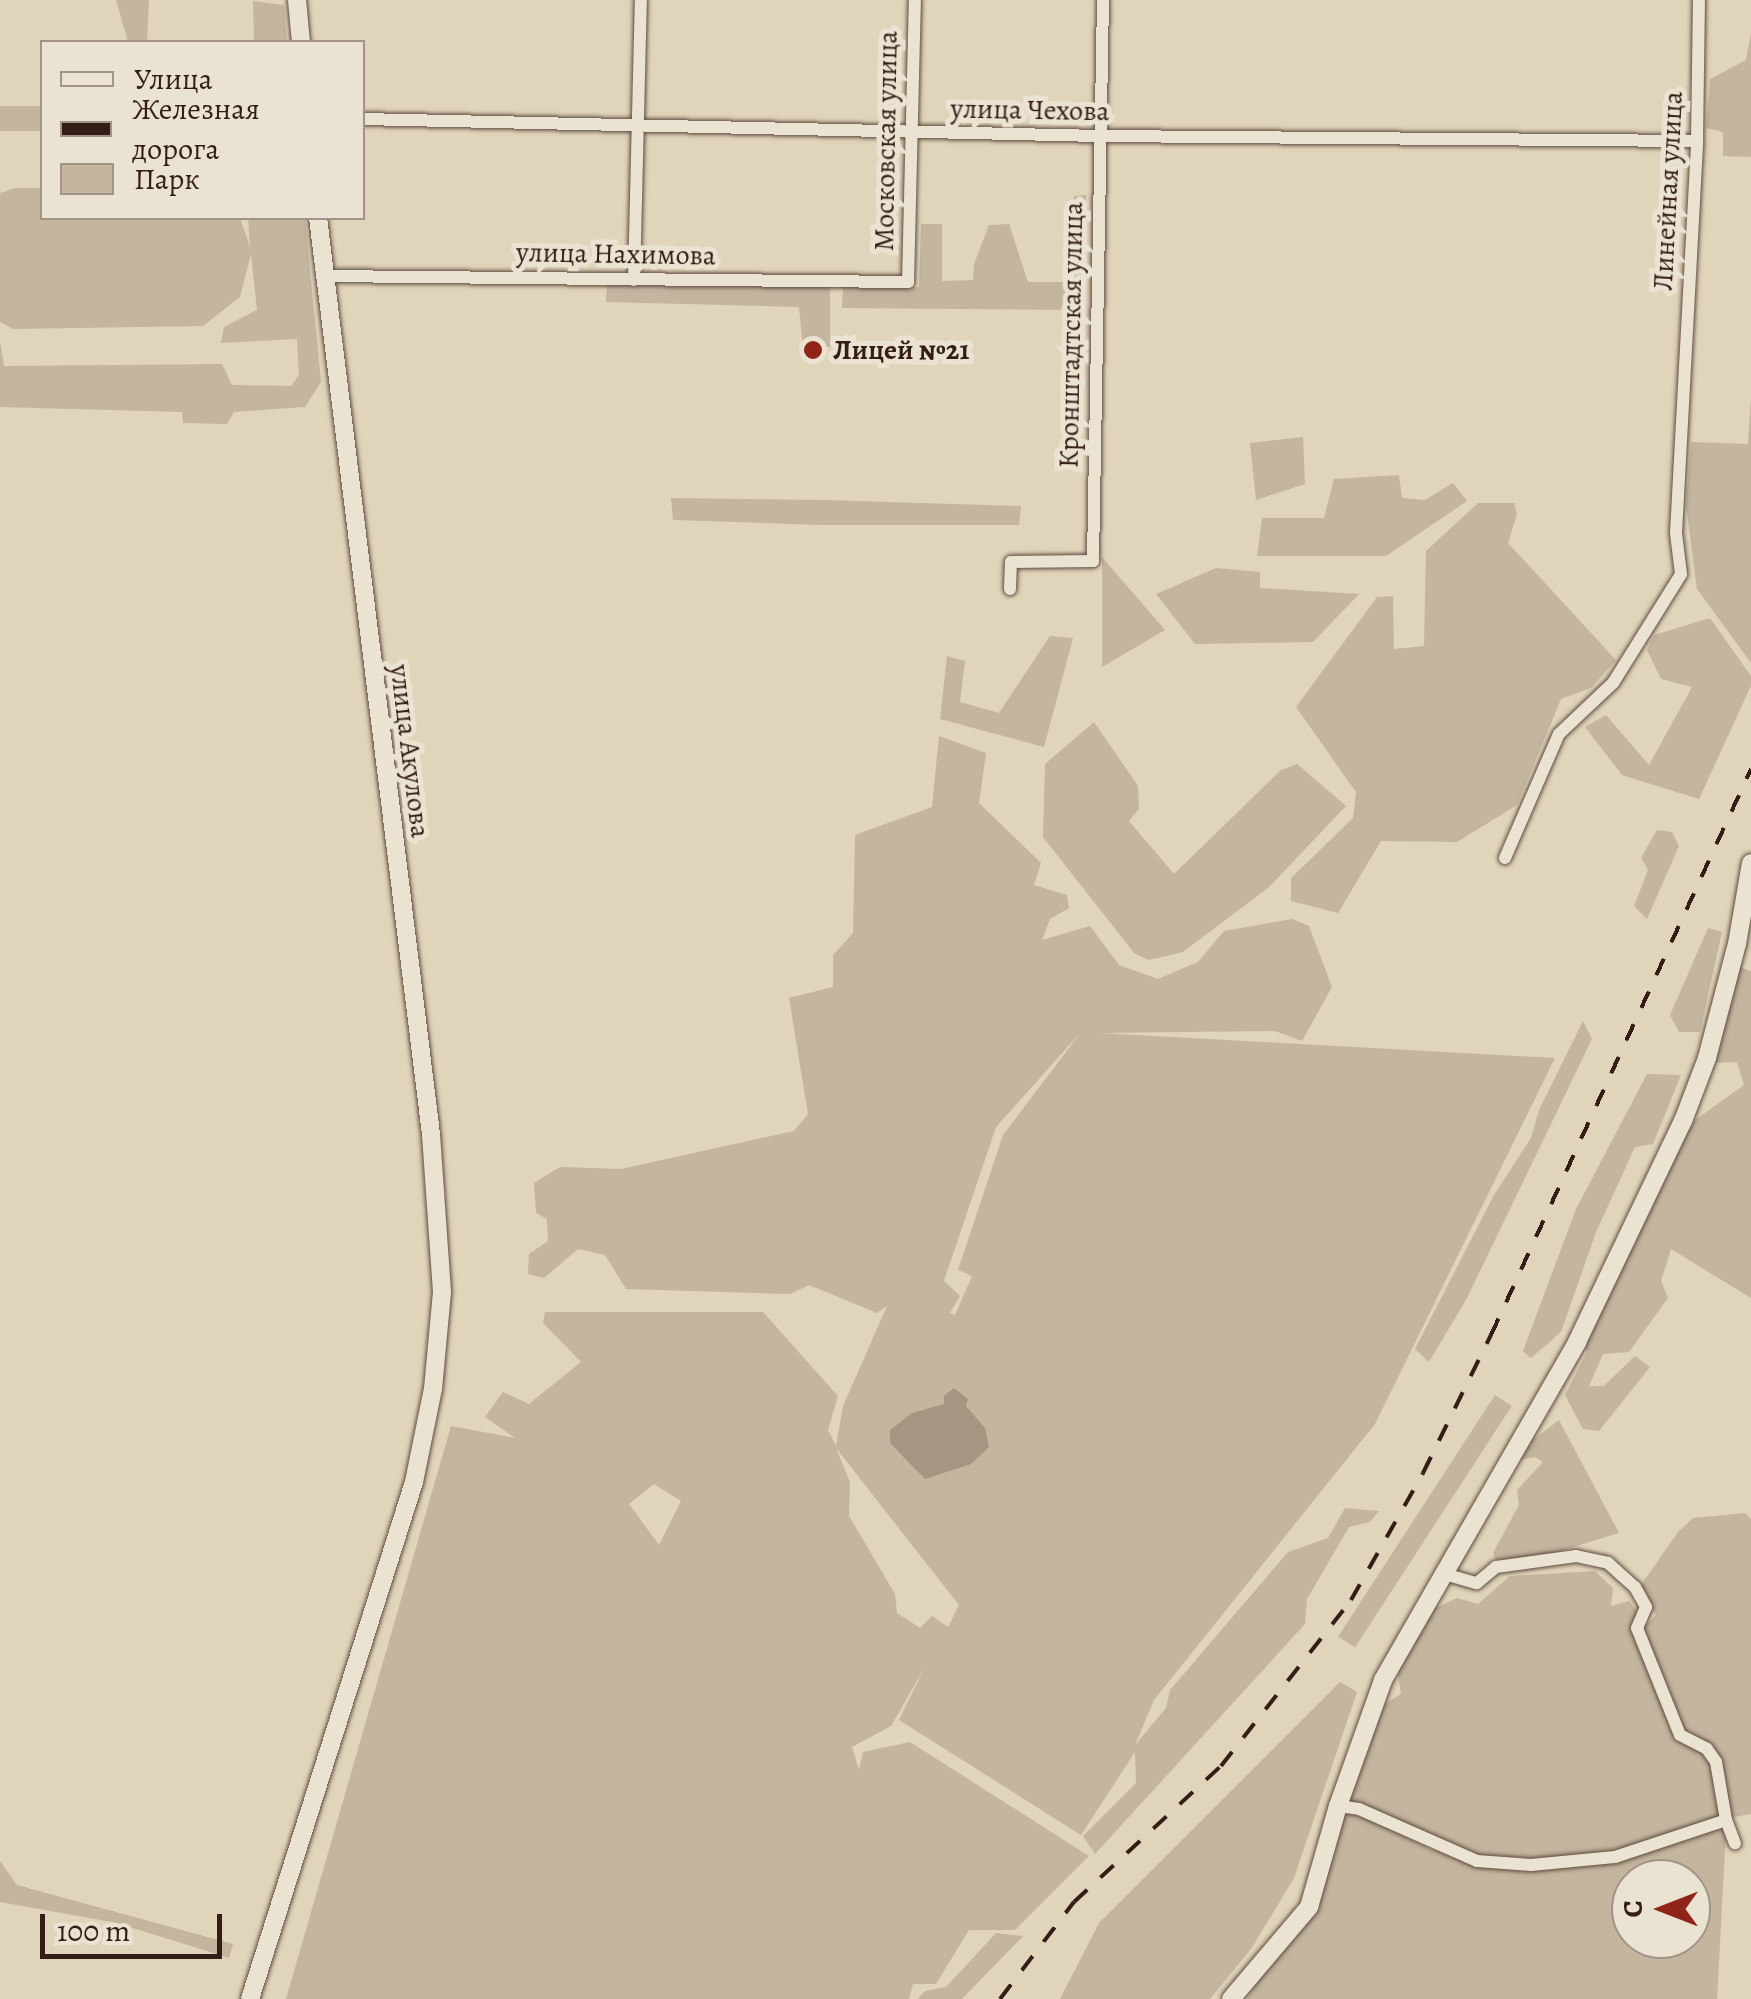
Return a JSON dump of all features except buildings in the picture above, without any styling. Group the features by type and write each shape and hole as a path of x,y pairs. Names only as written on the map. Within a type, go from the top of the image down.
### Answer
{"main road":[{"path":"296,0 301,40"},
{"name":"улица Акулова","path":"250,1999 414,1482 433,1389 442,1292 431,1134 318,220"},
{"path":"1231,1999 1309,1908 1338,1806 1383,1680 1440,1573 1577,1342 1684,1120 1708,1058 1737,944 1751,863"}],"street":[{"path":"634,280 640,0"},
{"name":"Московская улица","path":"908,282 914,0"},
{"name":"Кронштадтская улица","path":"1010,589 1011,562 1093,561 1103,0"},
{"name":"Линейная улица","path":"1505,858 1559,734 1613,683 1681,574 1676,533 1698,141 1699,0"},
{"name":"улица Чехова","path":"365,120 1100,136 1698,141"},
{"name":"улица Нахимова","path":"324,276 908,282"},
{"path":"1440,1573 1477,1583 1496,1567 1576,1556 1608,1563 1635,1587 1646,1607 1637,1628 1680,1735 1706,1748 1716,1762 1726,1820 1736,1842"},
{"path":"1338,1806 1359,1809 1477,1861 1531,1865 1615,1857 1726,1820"}],"green space":[{"path":"116,0 149,0 147,40 127,40"},
{"path":"253,1 284,5 287,40 254,40"},
{"path":"1751,32 1751,157 1723,156 1723,132 1706,128 1710,79 1746,60"},
{"path":"0,106 40,106 40,131 0,131"},
{"path":"15,188 40,188 40,220 241,220 250,247 248,220 305,220 321,382 305,407 234,412 227,424 183,423 182,412 0,407 0,341 4,366 222,364 232,385 291,386 299,375 297,339 221,343 224,327 257,310 251,254 240,297 203,326 13,329 0,322 0,193"},
{"path":"1086,195 1084,310 842,308 843,287 919,287 921,224 942,224 942,281 973,280 974,264 989,225 1009,224 1028,282 1067,282 1074,196"},
{"path":"607,285 830,286 830,347 803,347 799,307 606,302"},
{"path":"1751,396 1751,663 1697,589 1686,505 1691,442 1748,444"},
{"path":"1303,437 1305,484 1256,500 1250,443"},
{"path":"1399,475 1402,498 1425,500 1453,483 1467,501 1386,556 1257,556 1262,518 1324,518 1334,479"},
{"path":"671,498 1021,506 1019,525 821,525 673,520"},
{"path":"1478,503 1514,503 1517,514 1508,543 1616,660 1591,688 1561,699 1517,805 1457,842 1381,841 1338,913 1291,901 1291,878 1353,818 1356,792 1296,707 1377,597 1393,596 1394,649 1424,646 1426,551"},
{"path":"1102,557 1165,630 1102,667"},
{"path":"1216,568 1260,572 1260,588 1359,594 1313,642 1195,644 1156,594"},
{"path":"1710,618 1751,676 1751,686 1699,799 1622,775 1585,727 1606,715 1649,765 1692,687 1661,679 1647,650 1654,635"},
{"path":"1050,636 1073,638 1044,747 940,719 947,656 965,661 960,702 999,713"},
{"path":"1094,722 1138,786 1139,809 1129,821 1174,874 1281,770 1297,764 1346,806 1268,888 1183,952 1149,960 1134,953 1043,837 1045,764"},
{"path":"939,736 986,753 979,803 1041,863 1034,885 1067,895 1069,908 1050,919 1042,940 1090,926 1119,965 1158,979 1198,962 1224,931 1292,919 1309,926 1332,987 1302,1041 1275,1031 1100,1033 1555,1058 1375,1424 1154,1700 1135,1745 1166,1708 1170,1690 1288,1552 1328,1538 1345,1508 1379,1511 1370,1522 1349,1527 1307,1599 1305,1624 1095,1854 1083,1836 1136,1783 1135,1752 1081,1835 899,1720 925,1667 891,1726 852,1747 859,1770 863,1752 910,1742 1089,1856 1015,1930 969,1930 936,1984 913,1984 909,1999 286,1999 451,1426 515,1438 485,1417 503,1392 529,1404 581,1362 543,1323 545,1312 763,1312 838,1396 828,1430 836,1446 843,1406 887,1306 877,1313 809,1285 790,1294 626,1289 605,1255 578,1249 544,1278 528,1274 529,1254 548,1241 547,1219 536,1213 534,1183 560,1167 621,1169 794,1131 808,1114 789,998 833,987 833,955 853,933 855,835 932,807","holes":["1081,1032 1003,1135 958,1270 972,1276 955,1315 950,1313 960,1296 944,1281 996,1127","836,1448 959,1605 948,1627 932,1616 920,1628 897,1613 895,1594 849,1516 850,1482","654,1484 681,1501 659,1545 629,1504"]},
{"path":"1657,830 1672,832 1679,846 1647,919 1634,906 1648,870 1641,858"},
{"path":"1708,928 1722,932 1700,1032 1679,1032 1670,1015"},
{"path":"1731,964 1751,971 1751,1298 1671,1249 1661,1281 1668,1298 1629,1352 1603,1354 1589,1386 1604,1386 1635,1356 1650,1367 1599,1431 1583,1429 1565,1395 1587,1352 1583,1336 1681,1130 1744,1085 1737,1062 1713,1063"},
{"path":"1583,1021 1592,1039 1467,1298 1429,1362 1415,1349 1494,1195 1531,1138 1539,1110"},
{"path":"1647,1074 1681,1075 1653,1144 1635,1147 1596,1232 1561,1332 1531,1358 1523,1351 1576,1209"},
{"path":"1495,1395 1512,1406 1355,1647 1338,1637"},
{"path":"1559,1420 1619,1533 1500,1569 1493,1553 1519,1505 1517,1490 1543,1462 1535,1457 1514,1461 1522,1448"},
{"path":"1745,1513 1751,1519 1751,1814 1699,1823 1609,1857 1540,1863 1470,1857 1346,1799 1378,1708 1401,1694 1396,1663 1431,1610 1457,1598 1478,1604 1510,1576 1595,1571 1613,1588 1611,1606 1629,1601 1647,1624 1656,1615 1639,1588 1678,1532 1693,1518"},
{"path":"1340,1682 1357,1692 1294,1878 1251,1949 1210,1999 1060,1999 1099,1923"},
{"path":"1340,1810 1361,1814 1432,1850 1491,1867 1559,1868 1706,1827 1726,1832 1717,1999 1247,1999 1282,1944 1289,1945 1320,1908 1315,1879"},
{"path":"0,1861 17,1885 233,1944 229,1958 117,1923 0,1902"},
{"path":"996,1933 1023,1936 962,1999 918,1999 925,1991 946,1987"}],"shaded area":[{"path":"954,1388 968,1399 966,1406 985,1428 989,1447 971,1464 925,1479 890,1443 890,1430 912,1413 944,1404 944,1396"}],"railway":[{"path":"1000,1999 1074,1902 1221,1766 1351,1600 1423,1473 1491,1335 1751,769"}],"place":[{"name":"Лицей №21","path":"813,350"}]}
